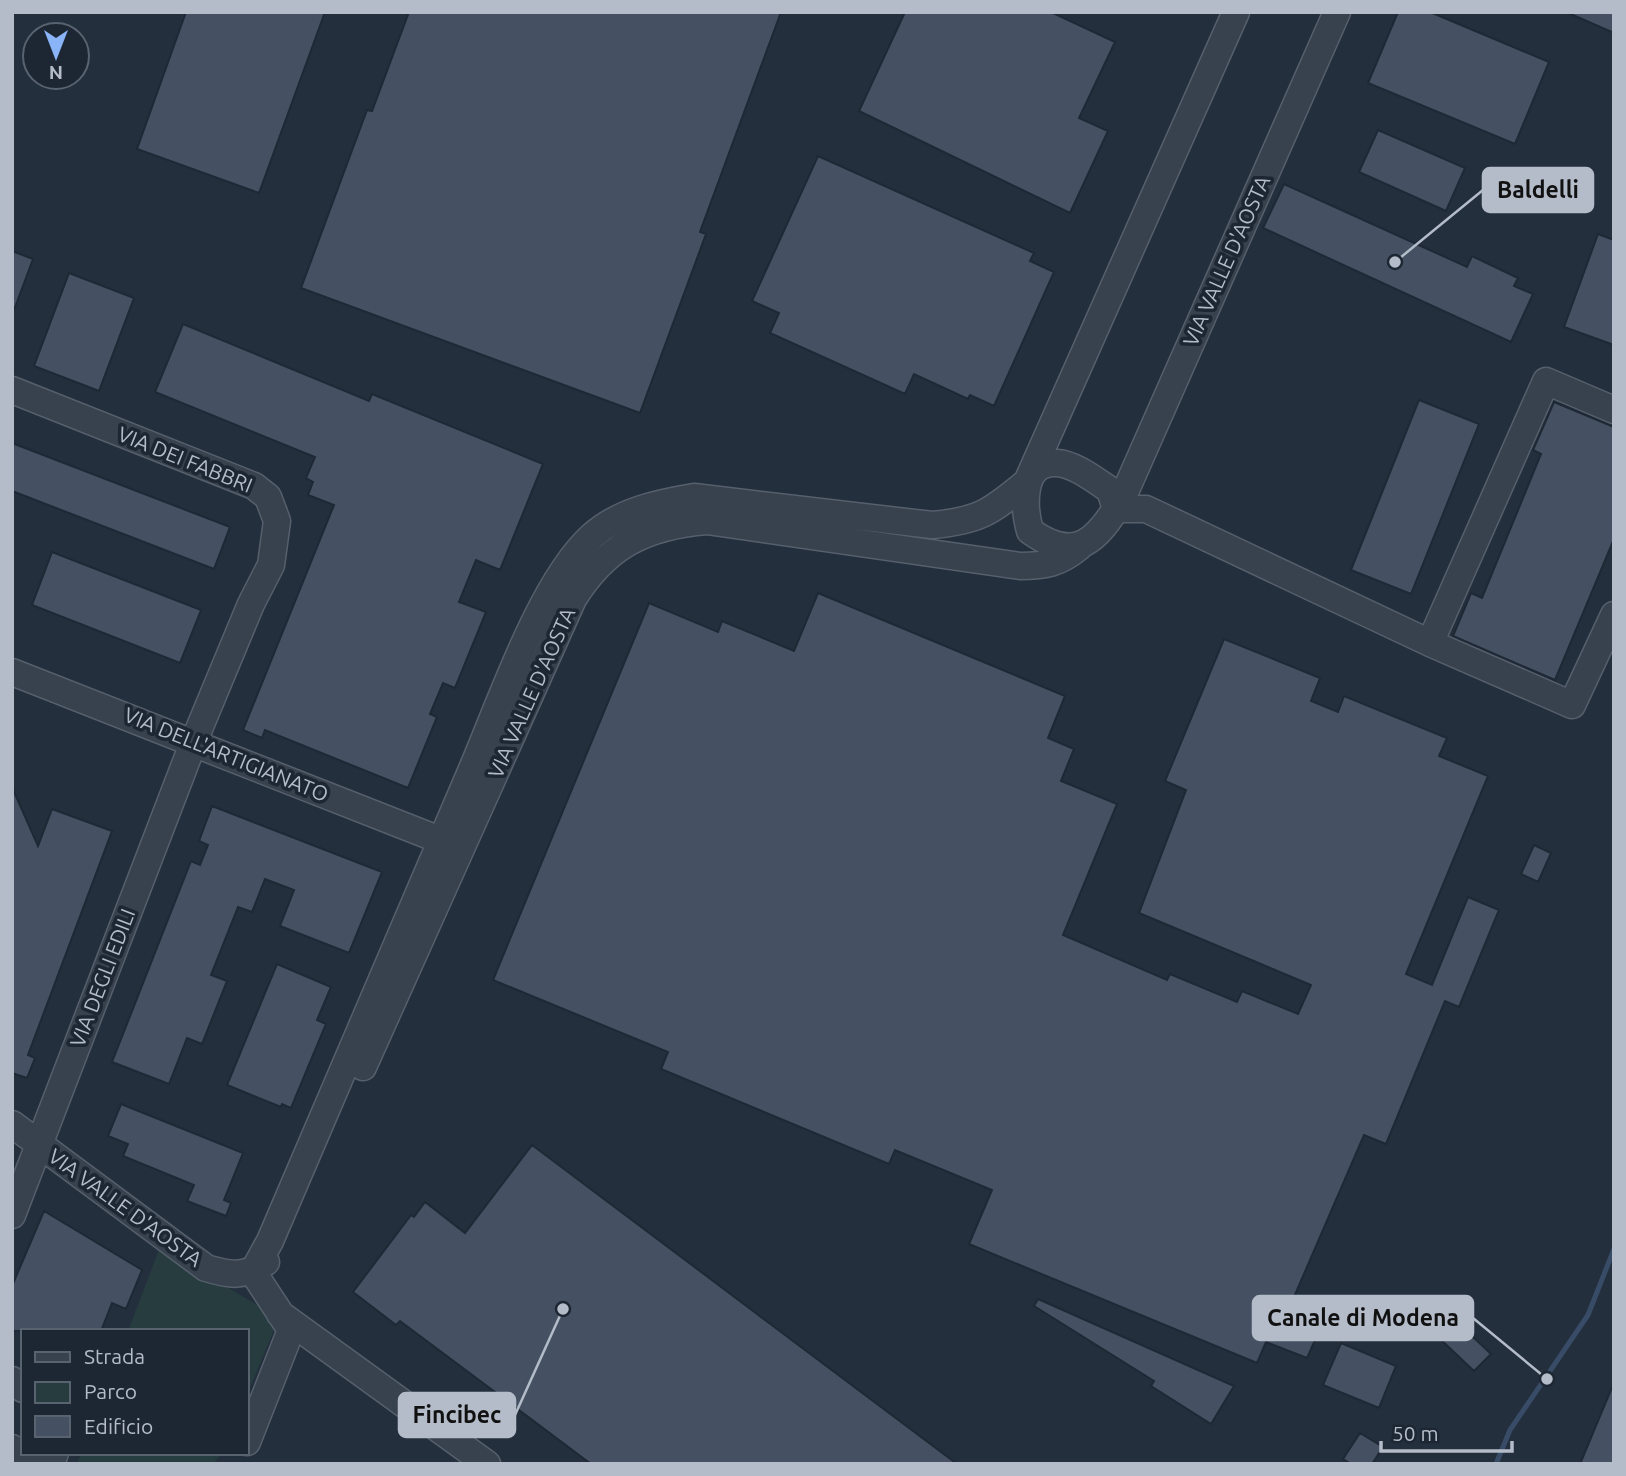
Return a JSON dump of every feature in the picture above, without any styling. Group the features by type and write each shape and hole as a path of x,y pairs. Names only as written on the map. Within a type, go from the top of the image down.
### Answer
{"street":[{"name":"VIA VALLE D'AOSTA","path":"1079,547 1050,546 1030,531 1024,509 1027,482 1236,12"},
{"name":"VIA VALLE D'AOSTA","path":"12,1124 206,1268 231,1276 253,1272 283,1249 573,599 592,570 638,537 659,527 707,521 1020,566 1042,566 1064,560 1106,527 1116,509 1337,12"},
{"path":"1430,643 1546,381 1614,410"},
{"name":"VIA DEI FABBRI","path":"12,390 254,486 268,497 277,521 271,565 251,604 194,741"},
{"name":"VIA VALLE D'AOSTA","path":"253,1272 270,1241 440,840 558,575 593,535 634,511 657,503 694,497 932,525 962,523 992,512 1042,466 1058,463 1087,475 1110,490 1116,509"},
{"path":"1116,509 1146,509 1430,643 1572,705 1614,615"},
{"name":"VIA DELL'ARTIGIANATO","path":"12,672 194,741 440,840"},
{"name":"VIA DEGLI EDILI","path":"12,1215 194,741"},
{"path":"248,1439 291,1330 253,1272"},
{"path":"280,1314 486,1464"},
{"path":"12,1448 32,1464"}],"green space":[{"path":"160,1247 279,1318 248,1393 248,1329 129,1329"},
{"path":"80,1455 220,1455 213,1464 77,1464"}],"building":[{"path":"186,12 325,12 259,193 137,149"},
{"path":"409,12 781,12 700,232 706,234 640,413 301,288 367,110 372,111"},
{"path":"905,12 1051,12 1115,42 1079,118 1108,131 1070,213 859,111"},
{"path":"1398,12 1430,12 1549,62 1515,144 1368,83"},
{"path":"1566,12 1614,12 1614,33"},
{"path":"1378,130 1465,168 1446,211 1359,172"},
{"path":"818,156 1034,253 1030,261 1054,272 994,406 970,395 968,399 914,374 905,394 770,333 779,313 752,301"},
{"path":"1284,184 1467,267 1472,256 1518,278 1514,286 1533,294 1511,342 1263,228"},
{"path":"1598,234 1614,240 1614,345 1564,327"},
{"path":"12,251 33,259 14,310 12,310"},
{"path":"69,273 134,298 99,391 34,366"},
{"path":"183,324 369,401 372,394 543,464 500,570 476,560 459,602 486,612 455,688 443,683 430,714 437,717 408,788 265,730 262,738 243,730 334,505 308,495 313,482 306,478 315,457 155,392"},
{"path":"1419,400 1479,424 1411,594 1351,570"},
{"path":"1554,402 1614,427 1614,539 1555,680 1453,636 1471,593 1482,598 1541,454 1533,450"},
{"path":"12,443 230,527 214,569 12,491"},
{"path":"52,552 201,610 180,663 32,605"},
{"path":"818,593 1065,696 1048,738 1074,749 1061,781 1117,804 1063,935 1167,980 1170,974 1237,1002 1242,991 1298,1014 1311,985 1139,913 1186,790 1165,781 1224,639 1320,678 1311,701 1338,712 1344,696 1447,738 1439,756 1488,776 1406,974 1432,985 1468,897 1499,910 1459,1007 1445,1001 1386,1144 1364,1135 1294,1297 1311,1304 1305,1320 1316,1338 1307,1358 1266,1342 1257,1363 969,1244 992,1190 895,1150 889,1164 661,1069 668,1052 493,980 649,603 718,632 722,621 794,651"},
{"path":"12,787 38,846 52,809 112,831 28,1055 35,1058 27,1078 12,1073"},
{"path":"212,806 382,872 349,953 280,926 294,890 265,879 252,912 238,907 211,975 227,981 202,1044 187,1038 169,1084 112,1062 191,861 200,865 208,845 199,841"},
{"path":"1534,845 1551,853 1538,882 1521,874"},
{"path":"277,964 331,987 317,1020 326,1024 291,1108 282,1104 281,1107 227,1085"},
{"path":"121,1104 243,1153 224,1200 231,1203 226,1216 187,1201 194,1185 123,1156 128,1144 108,1136"},
{"path":"532,1145 957,1464 591,1464 400,1321 396,1325 353,1292 411,1215 414,1217 425,1202 465,1233"},
{"path":"44,1211 142,1270 126,1309 112,1303 102,1329 12,1331 12,1286"},
{"path":"1038,1299 1234,1386 1211,1424 1151,1386 1154,1381 1034,1306"},
{"path":"1454,1319 1491,1354 1474,1371 1438,1337"},
{"path":"1341,1343 1396,1366 1379,1408 1323,1385"},
{"path":"1613,1385 1614,1464 1580,1464 1600,1416"},
{"path":"1360,1433 1383,1447 1372,1464 1351,1464 1343,1459"}],"waterway":[{"path":"1496,1464 1510,1430 1588,1315 1614,1249"}],"place":[{"name":"Baldelli","path":"1395,262"},
{"name":"Fincibec","path":"563,1309"},
{"name":"Canale di Modena","path":"1547,1379"}]}
